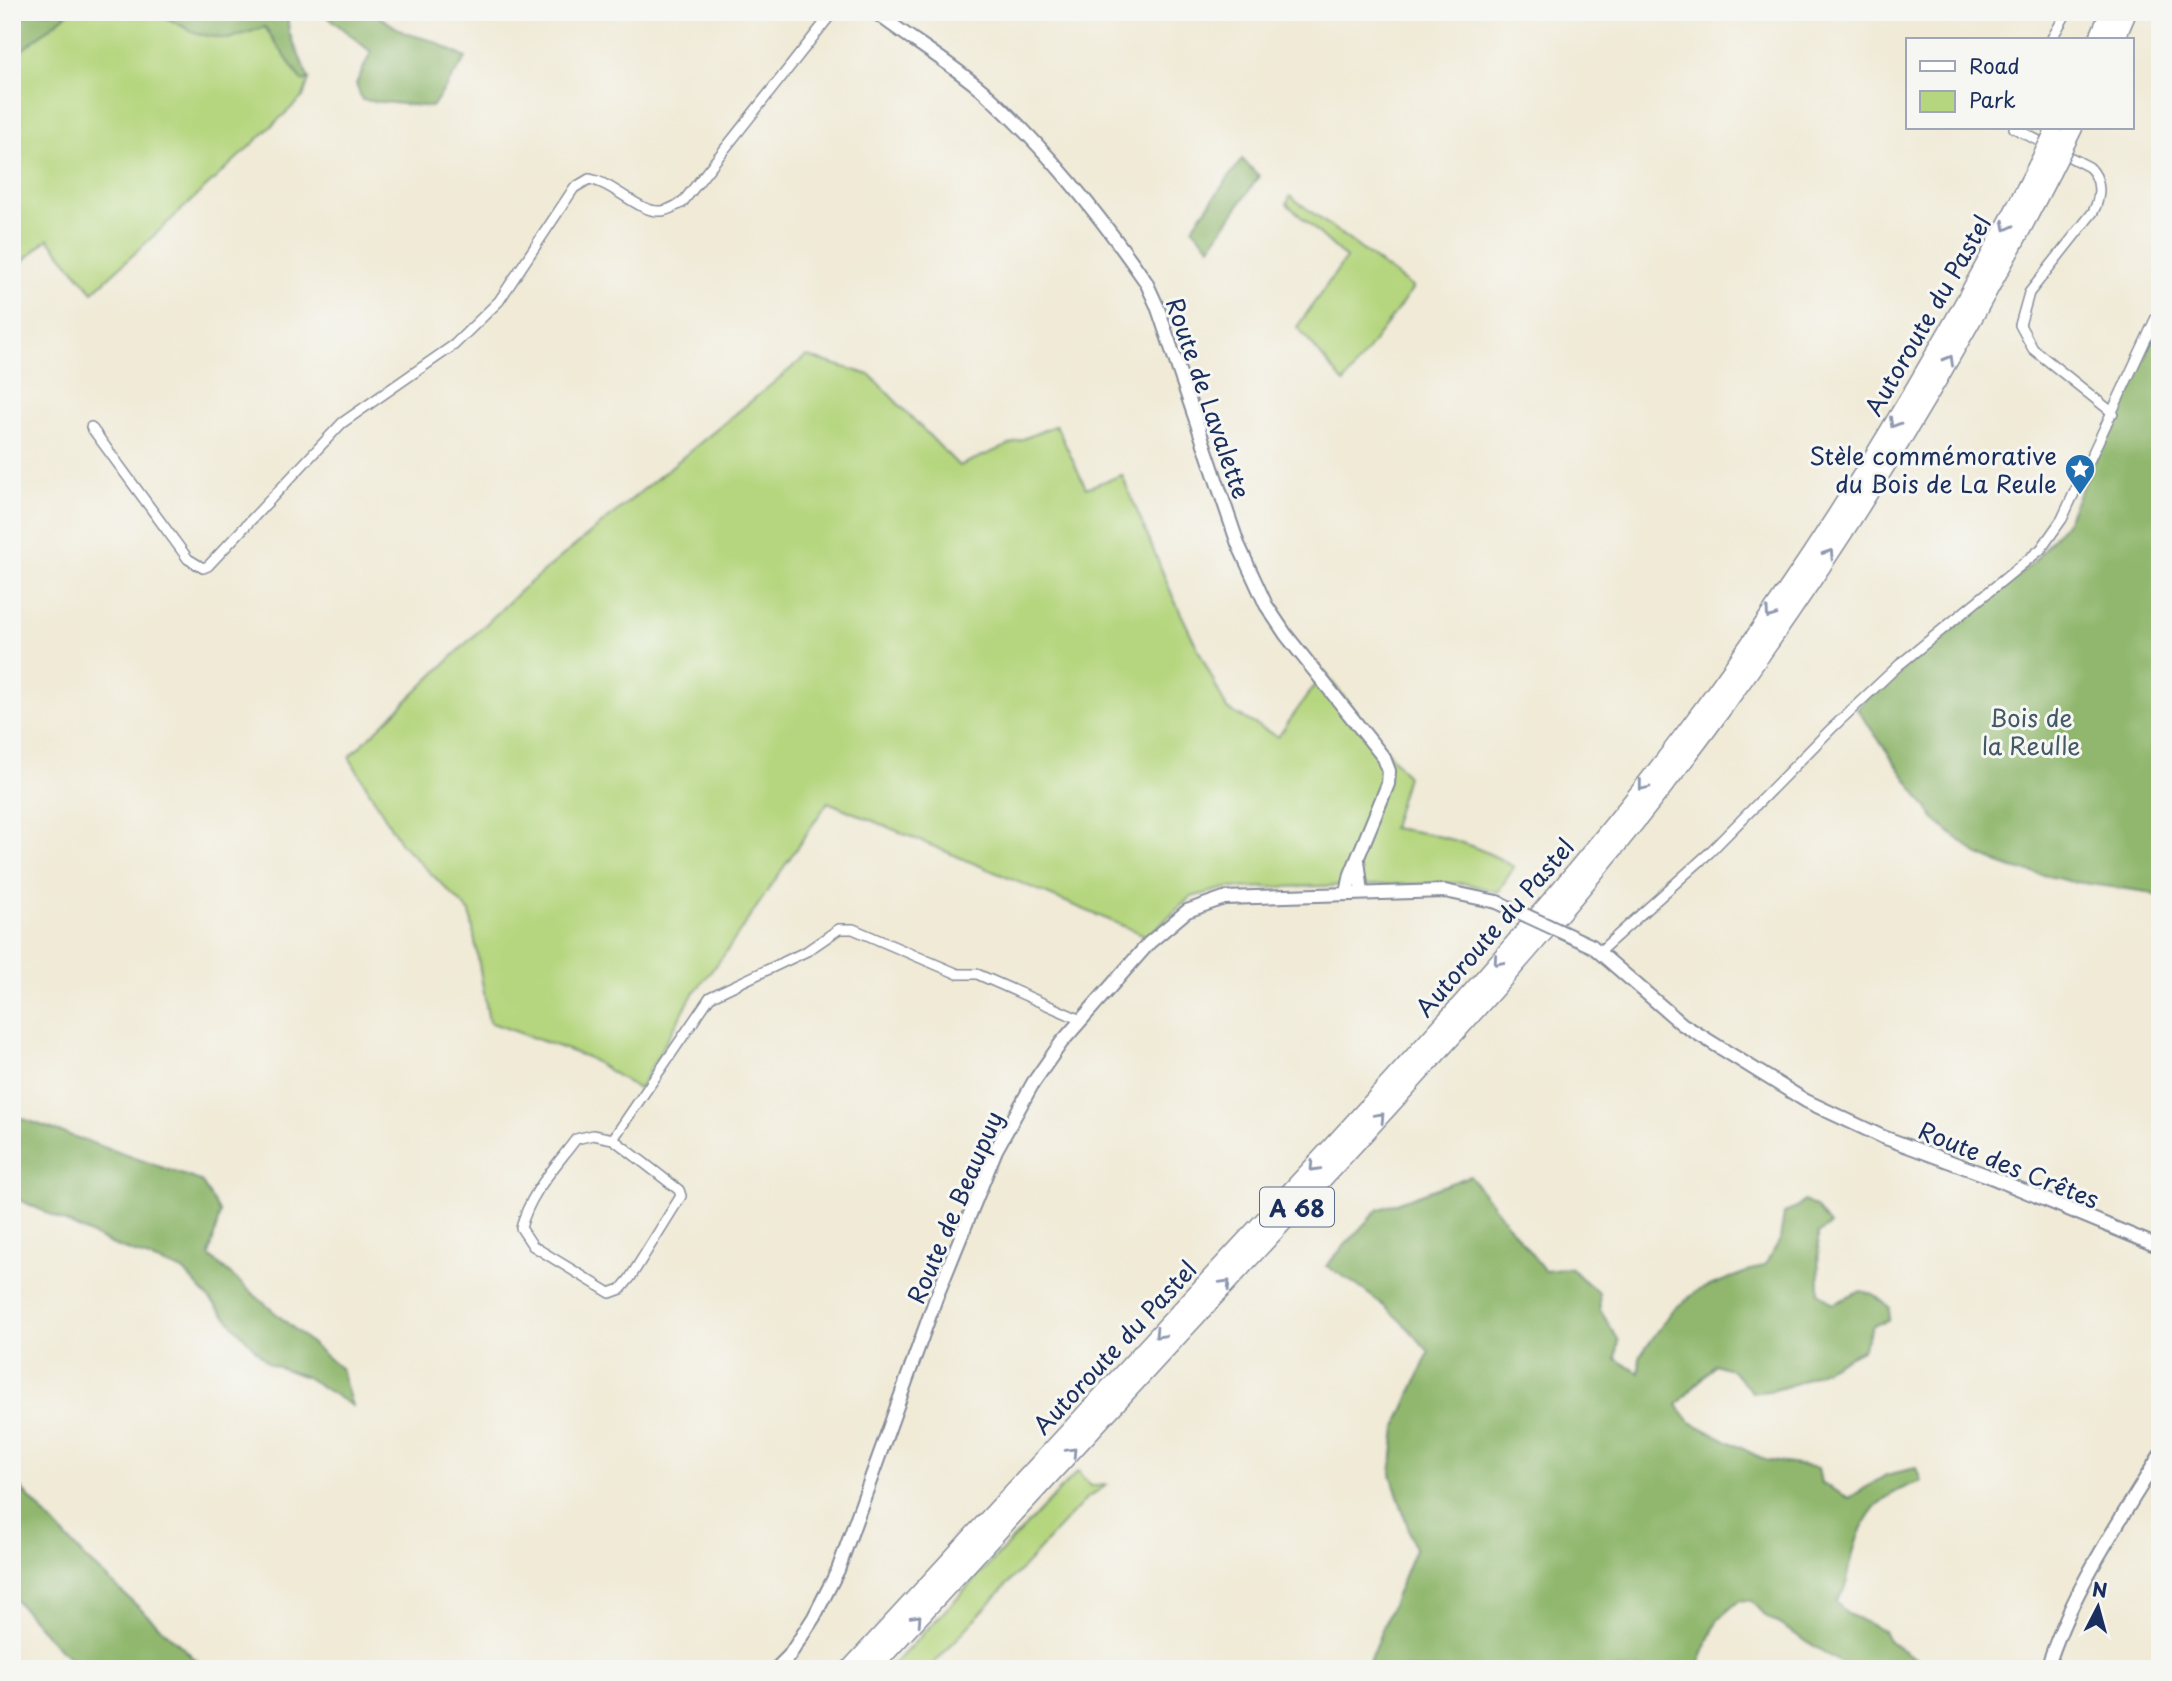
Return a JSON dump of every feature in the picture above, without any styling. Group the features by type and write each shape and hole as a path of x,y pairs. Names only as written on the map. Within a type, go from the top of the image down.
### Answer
{"highway":[{"path":"2099,38 2110,12"},
{"path":"2116,38 2127,12"},
{"name":"Autoroute du Pastel","path":"871,1669 1425,1067 1607,857 1752,667 1863,502 1967,329 2062,133"},
{"name":"Autoroute du Pastel","path":"850,1669 1420,1050 1526,930 1686,732 1802,568 1874,457 2044,168"}],"street":[{"path":"90,427 188,559 194,565 203,568 208,566 342,424 454,345 499,301 574,188 589,179 604,181 647,209 662,211 682,203 833,12"},
{"name":"Route de Lavalette","path":"875,12 943,60 1000,107 1048,158 1146,282 1157,306 1238,544 1266,605 1286,635 1384,758 1389,771 1388,784 1347,893"},
{"path":"2052,38 2067,12"},
{"path":"2018,130 2089,167 2096,175 2099,198 2094,212 2029,293 2020,325 2034,349 2113,413"},
{"path":"1347,893 1464,892 1497,902 1596,949 1709,853 1840,719 1899,665 2040,549 2062,519 2160,309"},
{"name":"Route de Lavalette","path":"1358,859 1362,892"},
{"name":"Route de Beaupuy","path":"776,1669 808,1627 838,1570 936,1298 996,1150 1033,1083 1060,1043 1149,943 1186,911 1224,898 1347,893"},
{"path":"613,1139 710,997 807,951 839,929 853,929 958,974 977,974 1081,1020"},
{"name":"Route des Crêtes","path":"1596,949 1651,1000 1707,1042 1806,1101 1843,1120 2160,1247"},
{"path":"593,1135 613,1139 679,1190 681,1196 630,1278 621,1289 610,1293 533,1246 521,1228 538,1191 576,1139 593,1135"},
{"path":"2047,1669 2058,1635 2094,1565 2160,1455"}],"green space":[{"path":"12,12 69,12 12,58"},
{"path":"69,12 156,12 197,34 228,39 265,27 302,81 309,79 303,97 93,292 48,239 12,271 12,58"},
{"path":"156,12 287,12 289,32 309,79 302,81 265,27 228,39 197,34"},
{"path":"322,12 372,12 405,33 433,41 466,58 432,107 362,100 356,84 371,52"},
{"path":"1242,159 1259,176 1210,247 1192,228"},
{"path":"1290,196 1413,288 1344,383 1297,327 1346,258 1287,204"},
{"name":"Bois de la Reulle","path":"2160,321 2160,898 2148,892 2069,881 2004,866 1977,854 1937,822 1857,709 1871,693 2033,563 2066,522"},
{"path":"806,356 870,375 959,466 1056,425 1086,488 1122,475 1173,597 1227,709 1278,737 1324,672 1407,776 1392,828 1455,841 1514,867 1498,892 1464,883 1227,888 1191,897 1147,936 828,802 724,955 693,994 639,1089 587,1057 489,1022 470,912 401,844 349,757 521,590"},
{"path":"12,1115 201,1181 220,1213 209,1256 341,1369 352,1406 306,1377 269,1364 184,1271 111,1244 12,1196"},
{"path":"1470,1176 1545,1271 1570,1268 1599,1293 1600,1310 1619,1341 1616,1359 1639,1373 1640,1356 1673,1310 1699,1290 1765,1265 1780,1240 1784,1213 1797,1208 1804,1201 1816,1207 1830,1225 1818,1234 1819,1293 1833,1304 1861,1291 1873,1294 1890,1308 1889,1321 1873,1325 1862,1350 1809,1378 1780,1389 1752,1392 1732,1370 1715,1364 1677,1405 1690,1422 1765,1460 1818,1468 1821,1483 1849,1498 1886,1475 1916,1468 1921,1481 1883,1500 1867,1517 1856,1541 1845,1586 1836,1602 1846,1613 1884,1631 1890,1642 1932,1669 1851,1669 1766,1616 1752,1601 1740,1600 1718,1619 1696,1669 1366,1669 1415,1549 1391,1474 1396,1427 1429,1352 1381,1304 1326,1266 1377,1210"},
{"path":"1078,1471 1090,1486 1107,1485 1087,1498 929,1669 886,1669 899,1659"},
{"path":"12,1479 85,1558 206,1669 84,1669 55,1645 12,1596"}],"place":[{"name":"Stèle commémorative du Bois de La Reule","path":"2080,496"}]}
